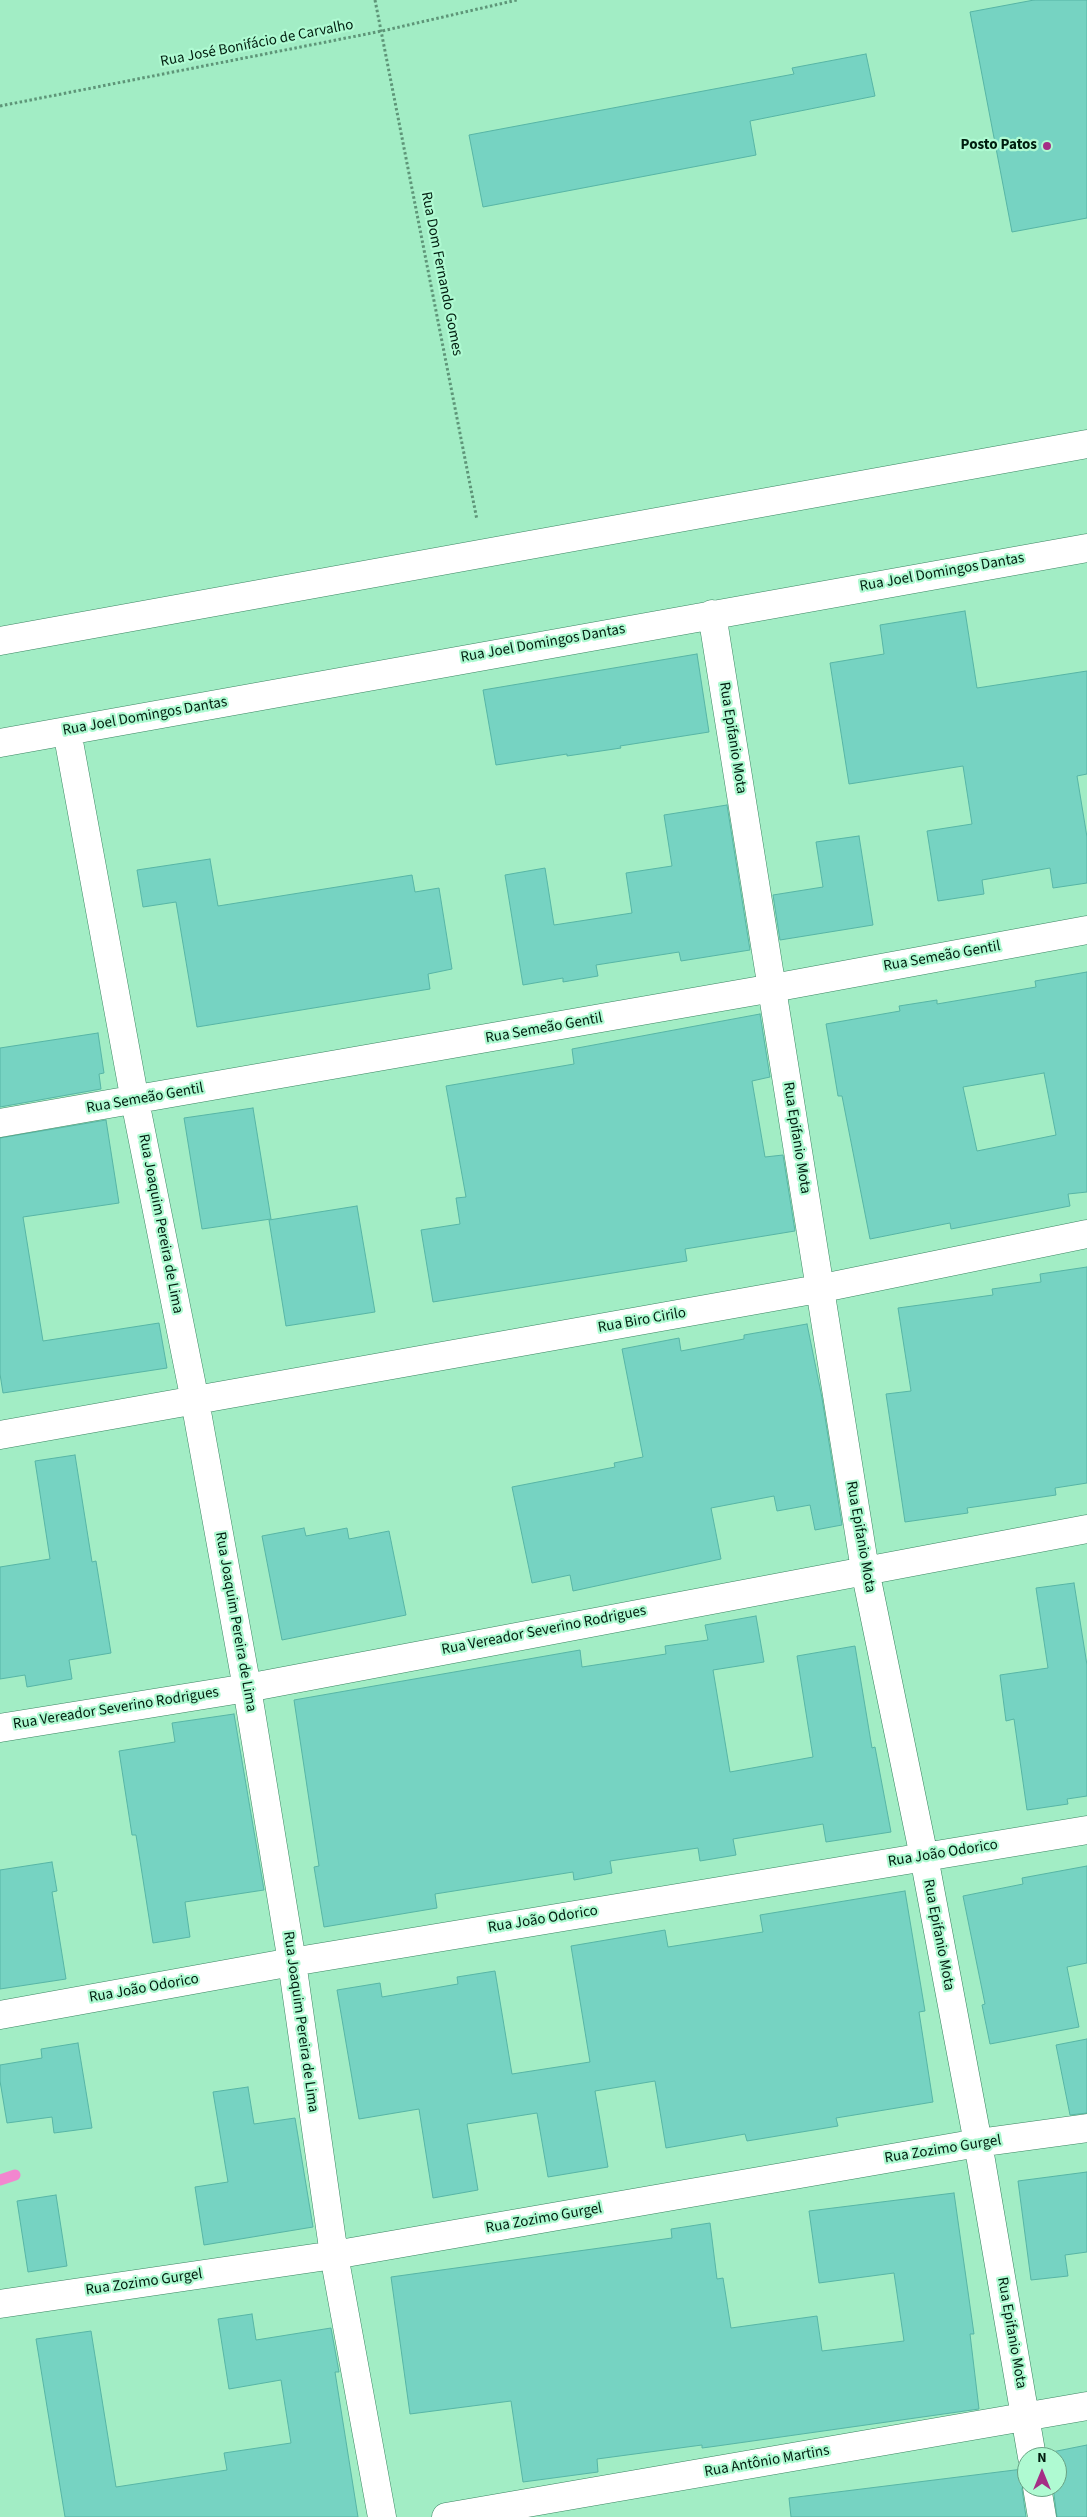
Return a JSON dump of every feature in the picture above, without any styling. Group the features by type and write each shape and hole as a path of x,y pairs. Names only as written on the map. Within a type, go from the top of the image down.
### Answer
{"street":[{"path":"0,641 1087,444"},
{"name":"Rua Joel Domingos Dantas","path":"0,744 712,614 1087,548"},
{"name":"Rua Epifanio Mota","path":"712,614 773,988 818,1289 865,1570 924,1857 978,2143 1030,2447"},
{"name":"Rua Joaquim Pereira de Lima","path":"67,731 135,1101 195,1401 247,1688 292,1962 334,2255 382,2517"},
{"name":"Rua Semeão Gentil","path":"0,1123 135,1101 773,988 1087,930"},
{"name":"Rua Biro Cirilo","path":"195,1401 818,1289 1087,1234"},
{"path":"0,1435 195,1401"},
{"name":"Rua Vereador Severino Rodrigues","path":"0,1728 247,1688 1087,1529"},
{"name":"Rua João Odorico","path":"0,2014 292,1962 1087,1830"},
{"name":"Rua Zozimo Gurgel","path":"0,2304 334,2255 978,2143 1087,2128"},
{"name":"Rua Antônio Martins","path":"446,2517 1087,2406"},
{"path":"1039,2497 1042,2517"}],"path":[{"name":"Rua Dom Fernando Gomes","path":"375,0 483,552"},
{"name":"Rua José Bonifácio de Carvalho","path":"0,106 382,31 517,0"}],"building":[{"path":"1034,0 1087,0 1087,218 1012,232 970,12"},
{"path":"866,54 875,96 750,121 756,155 483,207 469,135 794,74 792,68"},
{"path":"965,611 977,688 1087,671 1087,774 1077,776 1087,837 1087,883 1053,888 1050,868 982,880 984,894 938,901 927,831 972,824 963,766 849,784 830,663 884,654 880,625"},
{"path":"697,654 709,732 620,746 621,748 496,765 483,690"},
{"path":"727,805 750,950 681,961 679,952 596,965 598,976 563,982 563,978 523,985 505,875 545,868 554,925 632,913 626,873 672,866 664,815"},
{"path":"859,836 873,925 780,940 773,895 823,887 816,842"},
{"path":"210,859 218,906 412,875 415,892 439,888 452,969 428,974 430,989 197,1027 176,902 143,907 137,870"},
{"path":"1087,972 1087,1192 1068,1194 1070,1206 951,1229 950,1223 870,1239 842,1096 838,1096 826,1024 900,1011 899,1006 937,1000 937,1004 1036,987 1035,981","holes":["1044,1073 1056,1135 977,1151 963,1087"]},
{"path":"760,1014 770,1077 752,1081 765,1157 783,1155 795,1231 685,1249 687,1261 433,1302 421,1230 460,1224 456,1198 466,1197 446,1086 574,1064 572,1049"},
{"path":"98,1033 104,1073 99,1074 101,1089 0,1107 0,1048"},
{"path":"253,1108 271,1219 202,1229 184,1118"},
{"path":"106,1120 119,1203 23,1217 43,1341 159,1323 167,1368 3,1393 0,1374 0,1138"},
{"path":"357,1206 375,1312 286,1326 269,1220"},
{"path":"1087,1267 1087,1483 1055,1488 1056,1495 967,1508 968,1513 905,1522 886,1394 911,1391 898,1308 993,1295 992,1289 1041,1282 1040,1274"},
{"path":"807,1324 822,1398 842,1525 815,1530 810,1505 777,1511 774,1496 711,1508 721,1559 573,1591 570,1575 532,1583 512,1487 615,1467 614,1463 643,1457 622,1349 679,1338 681,1351 744,1339 744,1335"},
{"path":"75,1455 92,1562 96,1561 111,1653 69,1660 72,1679 27,1687 25,1675 0,1679 0,1567 50,1559 35,1461"},
{"path":"304,1528 306,1536 347,1528 349,1539 389,1531 406,1615 282,1640 262,1536"},
{"path":"1074,1583 1087,1665 1087,1796 1067,1799 1068,1804 1027,1810 1014,1719 1006,1721 1000,1675 1048,1668 1036,1588"},
{"path":"756,1616 764,1662 713,1670 730,1772 813,1757 797,1656 855,1646 872,1748 875,1747 891,1832 826,1842 823,1824 733,1839 736,1855 700,1861 698,1848 610,1861 612,1873 574,1880 573,1872 435,1894 437,1908 324,1927 314,1867 319,1866 294,1700 580,1650 582,1667 666,1654 665,1646 708,1640 705,1625"},
{"path":"234,1714 264,1890 185,1902 190,1937 153,1943 136,1835 132,1835 119,1751 175,1742 172,1723"},
{"path":"52,1862 57,1891 52,1892 66,1979 0,1989 0,1870"},
{"path":"1087,1866 1087,1963 1067,1967 1079,2027 990,2044 982,2005 985,2004 963,1896 1023,1884 1022,1878"},
{"path":"905,1891 925,2011 919,2012 933,2102 836,2118 838,2126 747,2141 745,2134 666,2148 655,2081 595,2091 608,2167 548,2177 537,2113 467,2124 478,2190 433,2198 419,2109 359,2119 337,1990 380,1983 382,1997 458,1984 457,1977 495,1971 512,2074 590,2062 571,1946 665,1930 668,1947 763,1932 760,1915"},
{"path":"1087,2039 1087,2113 1070,2115 1056,2045"},
{"path":"78,2043 92,2128 54,2133 52,2117 7,2123 0,2081 0,2065 42,2058 41,2049"},
{"path":"248,2087 254,2124 295,2118 313,2227 204,2245 195,2187 228,2182 213,2092"},
{"path":"1087,2172 1087,2252 1065,2255 1068,2276 1031,2280 1018,2181"},
{"path":"954,2193 974,2334 970,2334 979,2409 702,2448 702,2445 597,2459 598,2472 523,2482 511,2401 410,2414 391,2277 672,2238 671,2229 710,2223 717,2279 723,2278 731,2328 817,2316 822,2351 904,2341 894,2273 819,2283 809,2211"},
{"path":"56,2195 67,2266 28,2272 17,2201"},
{"path":"252,2314 256,2340 331,2328 339,2372 335,2372 358,2517 65,2517 36,2339 91,2331 116,2487 227,2470 224,2453 291,2443 281,2380 229,2389 218,2319"},
{"path":"1087,2445 1087,2517 1057,2517 1054,2497 1067,2497 1067,2449"},
{"path":"1017,2470 1017,2497 1023,2497 1026,2517 791,2517 789,2498"}],"waterway":[{"path":"0,2180 15,2175"}],"place":[{"name":"Posto Patos","path":"1047,146"}]}
